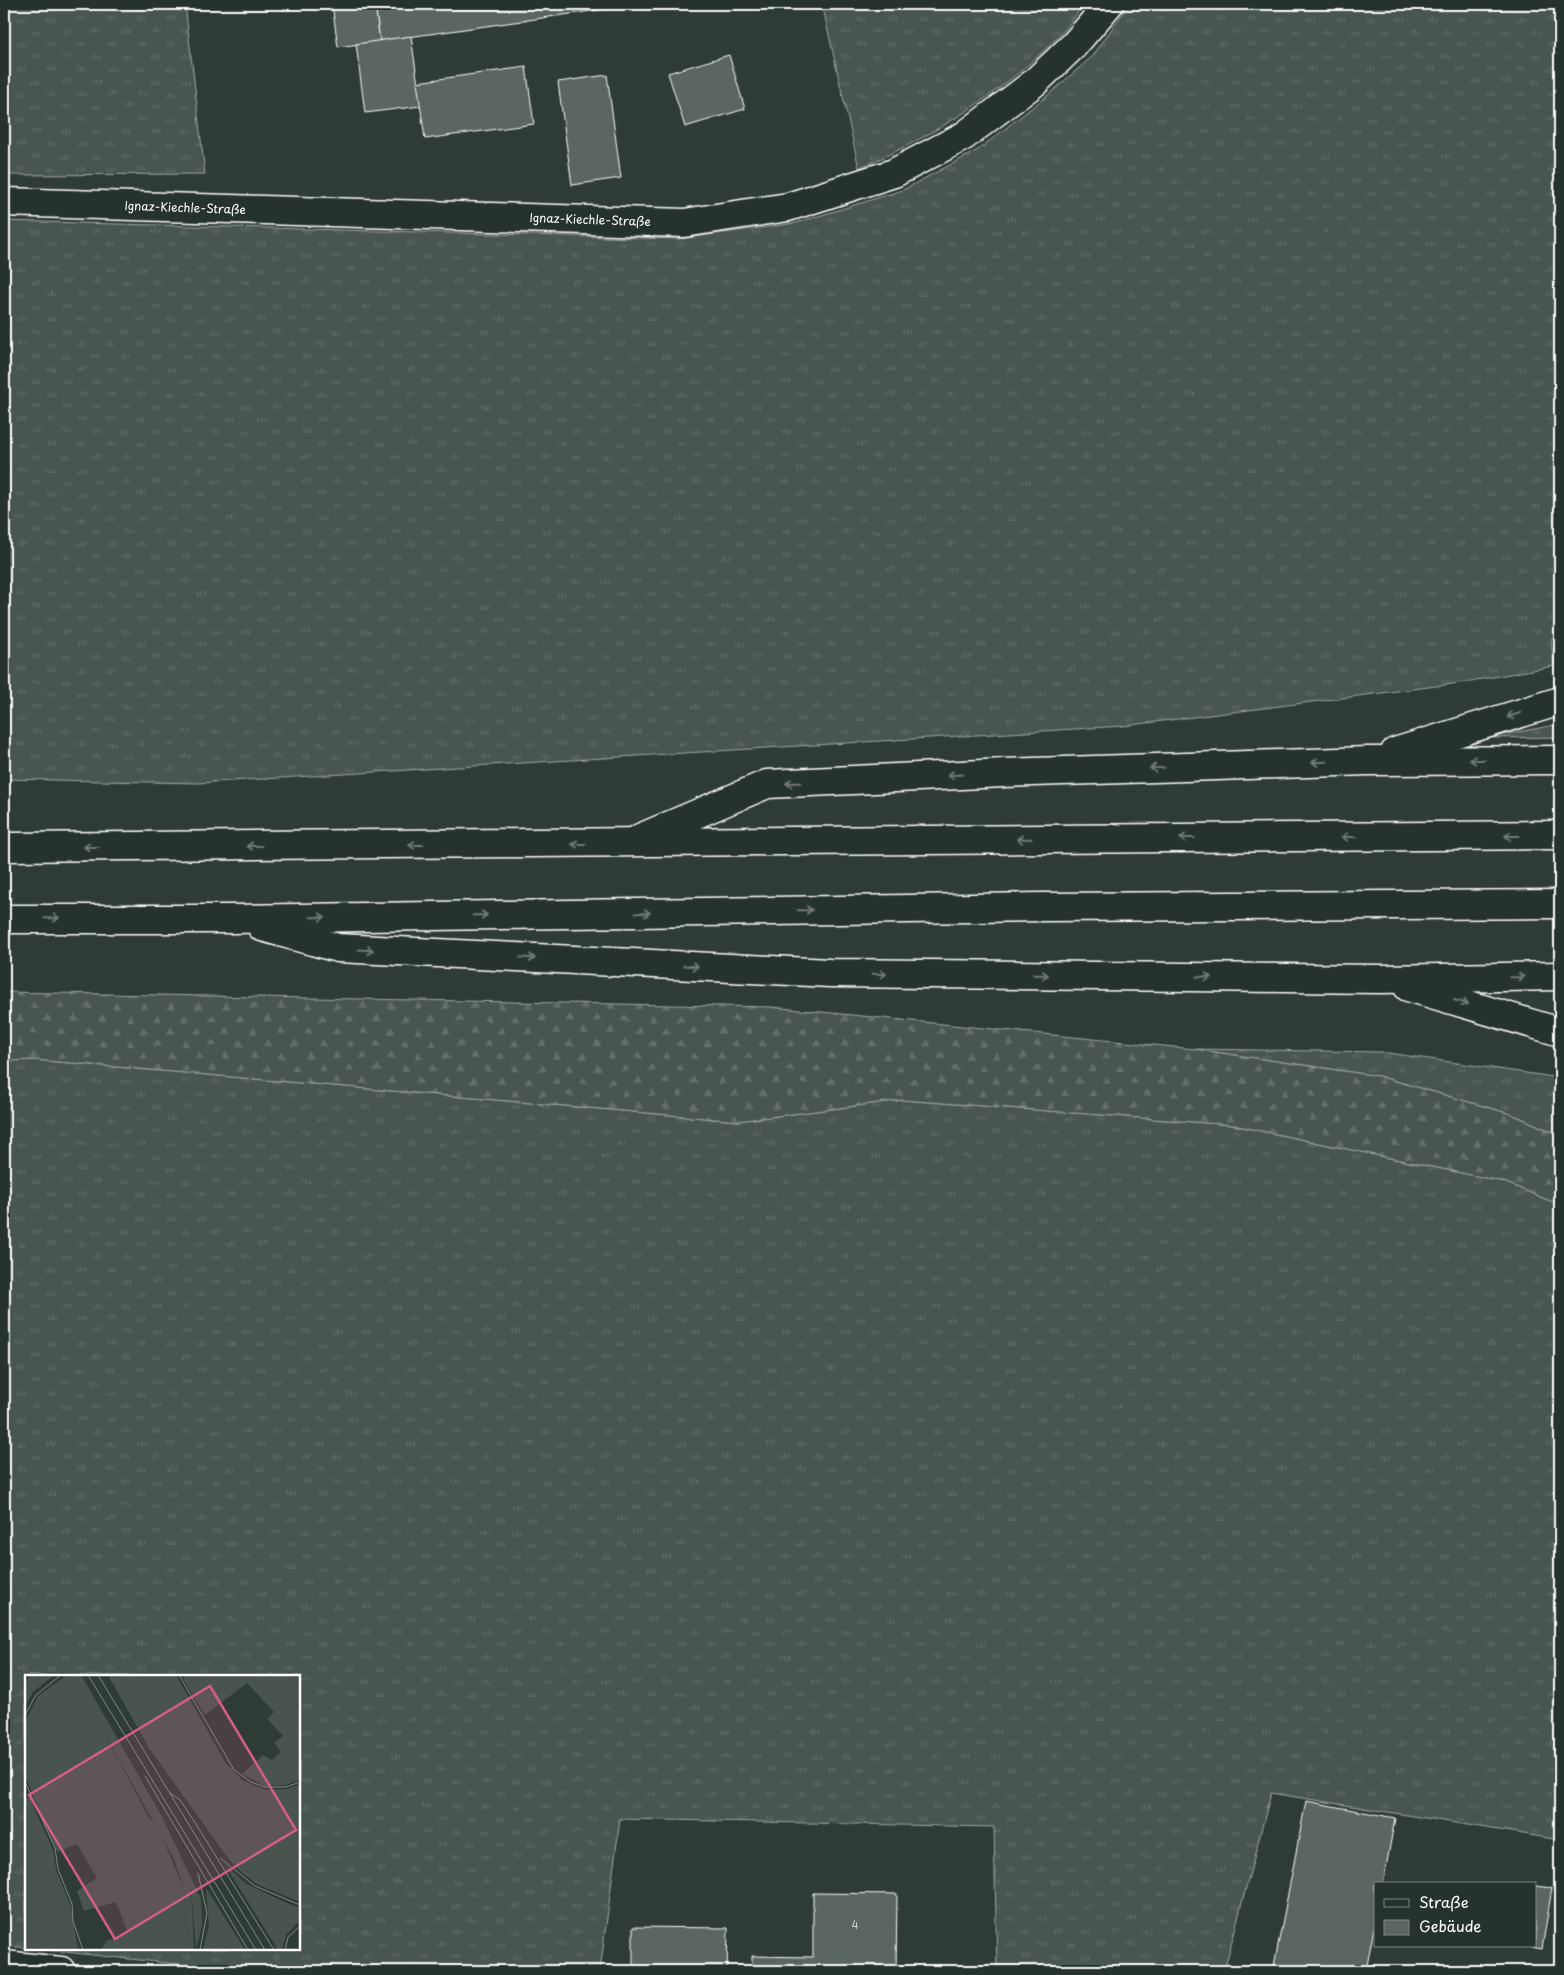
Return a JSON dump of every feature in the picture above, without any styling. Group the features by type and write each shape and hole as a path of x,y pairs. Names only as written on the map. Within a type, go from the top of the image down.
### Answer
{"main road":[{"name":"Ignaz-Kiechle-Straße","path":"4,202 684,222 788,207 894,173 964,136 1034,83 1074,45 1109,4"},
{"path":"1368,761 1560,701"},
{"path":"627,843 768,784 1004,773 1368,761 1560,760"},
{"path":"4,847 1560,835"},
{"path":"4,918 234,919 1040,907 1560,904"},
{"path":"234,919 338,948 830,974 1380,978 1560,976"},
{"path":"1380,978 1560,1032"},
{"path":"4,1965 61,1971"}],"green space":[{"path":"4,4 185,4 205,174 4,175"},
{"path":"822,4 1084,4 1061,34 992,94 914,142 859,168"},
{"path":"1129,4 1560,4 1560,636 1551,639 1554,666 1460,683 1123,726 198,783 4,779 4,221 679,239 796,223 903,190 978,150 1047,96 1093,56"},
{"path":"1560,724 1560,737 1487,738"},
{"path":"4,992 771,1007 1194,1049 1378,1076 1511,1114 1560,1135 1560,1205 1504,1182 1233,1125 902,1100 738,1121 35,1060 4,1061"},
{"path":"1194,1049 1381,1052 1560,1078 1560,1135 1511,1114 1378,1076"},
{"path":"35,1060 738,1121 902,1100 1233,1125 1504,1182 1560,1205 1560,1840 1271,1793 1224,1971 997,1971 994,1827 620,1819 600,1971 242,1971 46,1950 300,1950 300,1675 25,1675 25,1948 4,1945 4,1061"}],"building":[{"path":"332,4 375,4 380,41 338,47"},
{"path":"375,4 634,4 634,5 380,41"},
{"path":"411,36 421,106 365,113 356,44"},
{"path":"729,55 745,109 685,127 668,73"},
{"path":"526,67 534,124 425,139 417,82"},
{"path":"607,75 621,178 572,185 558,82"},
{"path":"1306,1801 1395,1818 1383,1882 1374,1882 1374,1927 1366,1971 1273,1971"},
{"path":"1536,1886 1552,1888 1542,1949 1536,1948"},
{"path":"813,1893 897,1894 896,1971 752,1971 752,1956 813,1957"},
{"path":"633,1927 728,1928 727,1971 633,1971"},
{"path":"1367,1966 1395,1971 1366,1971"}]}
